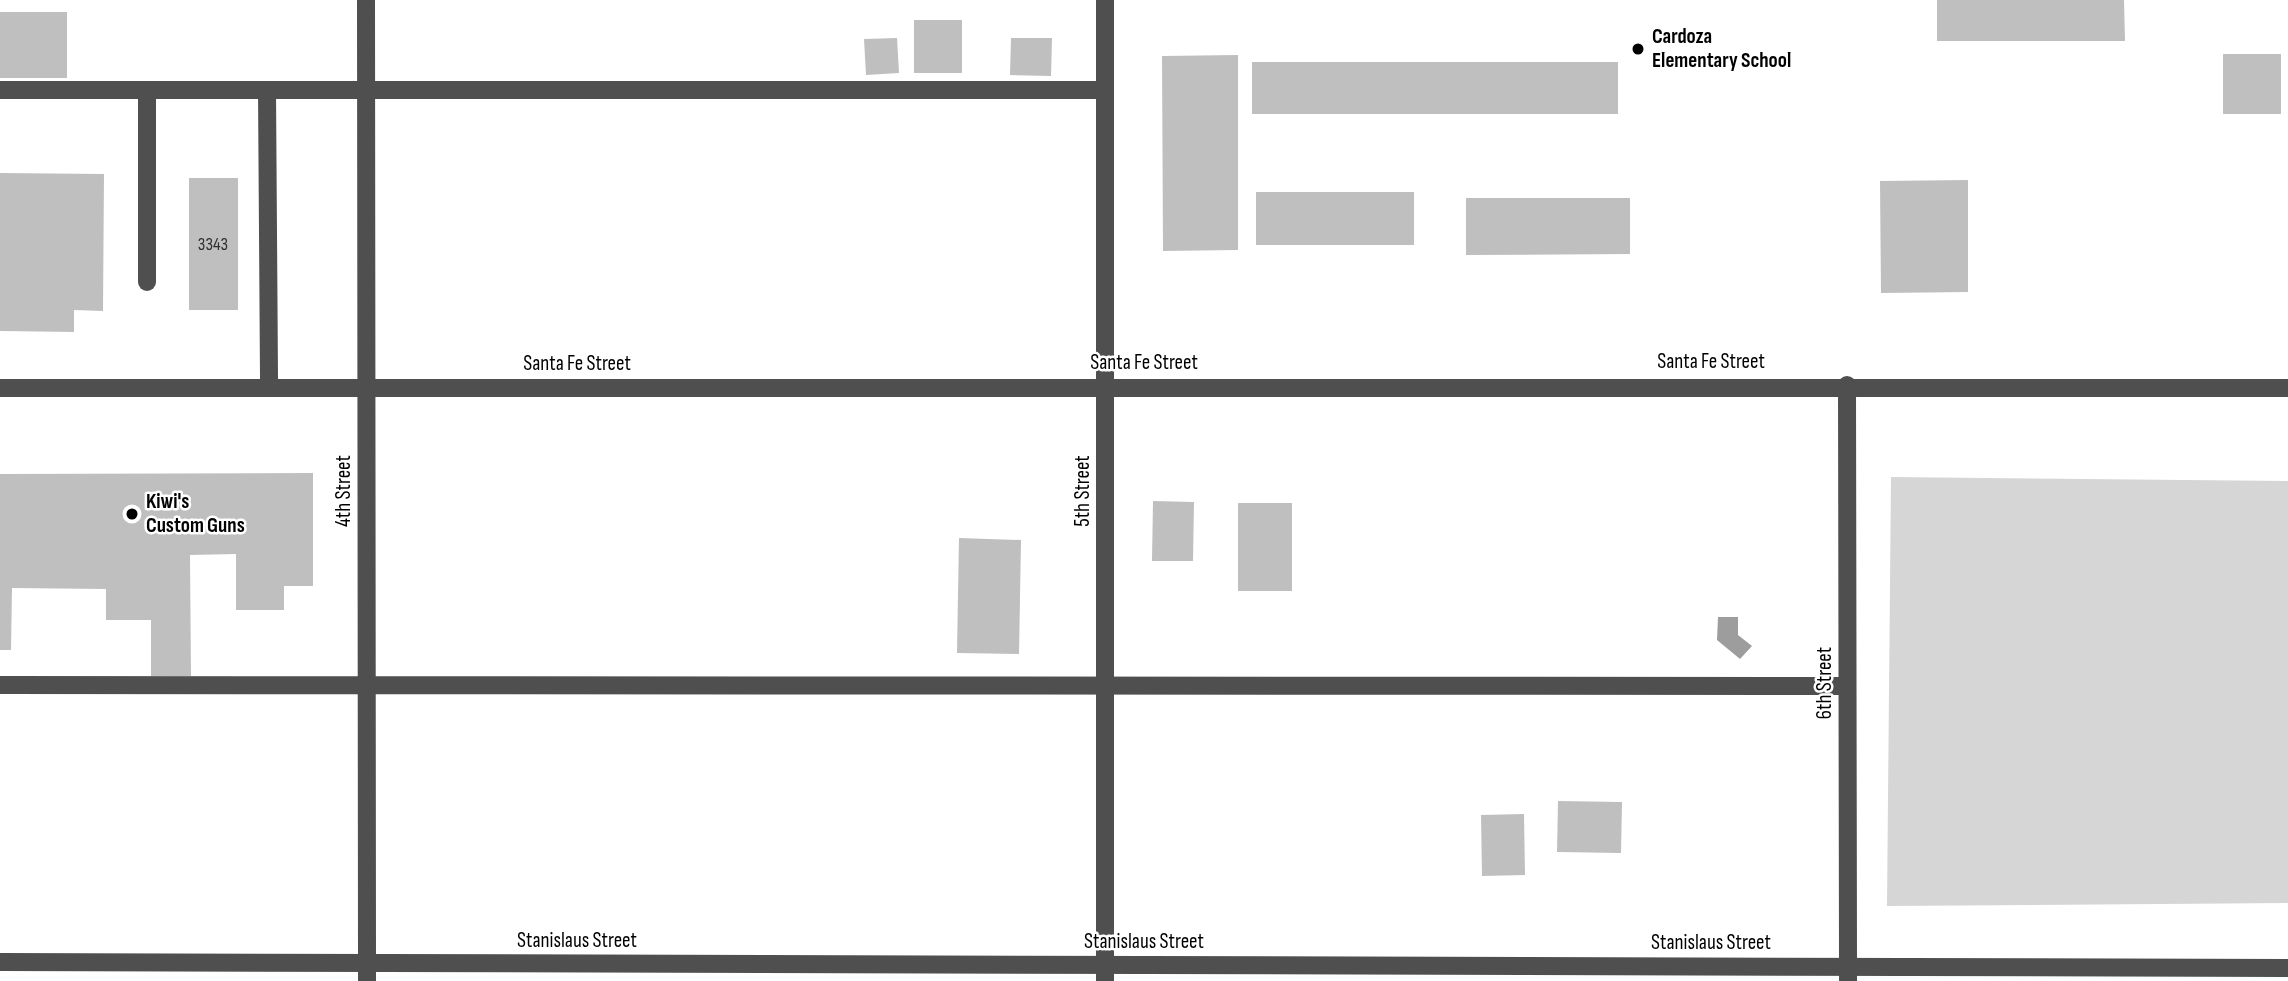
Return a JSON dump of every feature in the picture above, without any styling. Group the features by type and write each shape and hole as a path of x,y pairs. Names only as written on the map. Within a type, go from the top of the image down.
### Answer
{"street":[{"name":"4th Street","path":"366,0 367,972"},
{"name":"5th Street","path":"1105,0 1105,973"},
{"path":"0,90 1105,90"},
{"path":"147,90 147,282"},
{"path":"267,90 269,387"},
{"name":"Santa Fe Street","path":"0,388 1105,385 2288,388"},
{"name":"6th Street","path":"1847,385 1848,973"},
{"path":"0,685 1847,685"},
{"name":"Stanislaus Street","path":"0,962 367,972 1848,973 2288,968"}],"shaded area":[{"path":"1891,477 2288,481 2288,903 1887,906"},
{"path":"1718,617 1738,617 1738,635 1752,646 1740,659 1717,640"}],"building":[{"path":"1937,0 2124,0 2125,41 1937,41"},
{"path":"0,12 67,12 67,78 0,78"},
{"path":"914,20 962,20 962,73 914,73"},
{"path":"897,38 899,73 866,75 864,39"},
{"path":"1011,38 1052,38 1051,76 1010,75"},
{"path":"2223,54 2281,54 2281,114 2223,114"},
{"path":"1238,55 1238,250 1163,251 1162,56"},
{"path":"1252,62 1618,62 1618,114 1252,114"},
{"path":"0,173 104,174 103,311 74,310 74,332 0,331"},
{"path":"189,178 238,178 238,310 189,310"},
{"path":"1968,180 1968,292 1881,293 1880,181"},
{"path":"1256,192 1414,192 1414,245 1256,245"},
{"path":"1466,198 1630,198 1630,254 1466,255"},
{"path":"313,473 313,586 284,586 284,610 236,610 236,554 190,555 191,676 151,676 151,620 106,620 106,589 12,588 11,650 0,650 0,474"},
{"path":"1153,501 1194,502 1193,561 1152,561"},
{"path":"1238,503 1292,503 1292,591 1238,591"},
{"path":"959,538 1021,540 1019,654 957,653"},
{"path":"1558,801 1622,802 1621,853 1557,852"},
{"path":"1524,814 1525,875 1482,876 1481,815"}],"place":[{"name":"Cardoza Elementary School","path":"1638,49"},
{"name":"Kiwi's Custom Guns","path":"132,514"}]}
